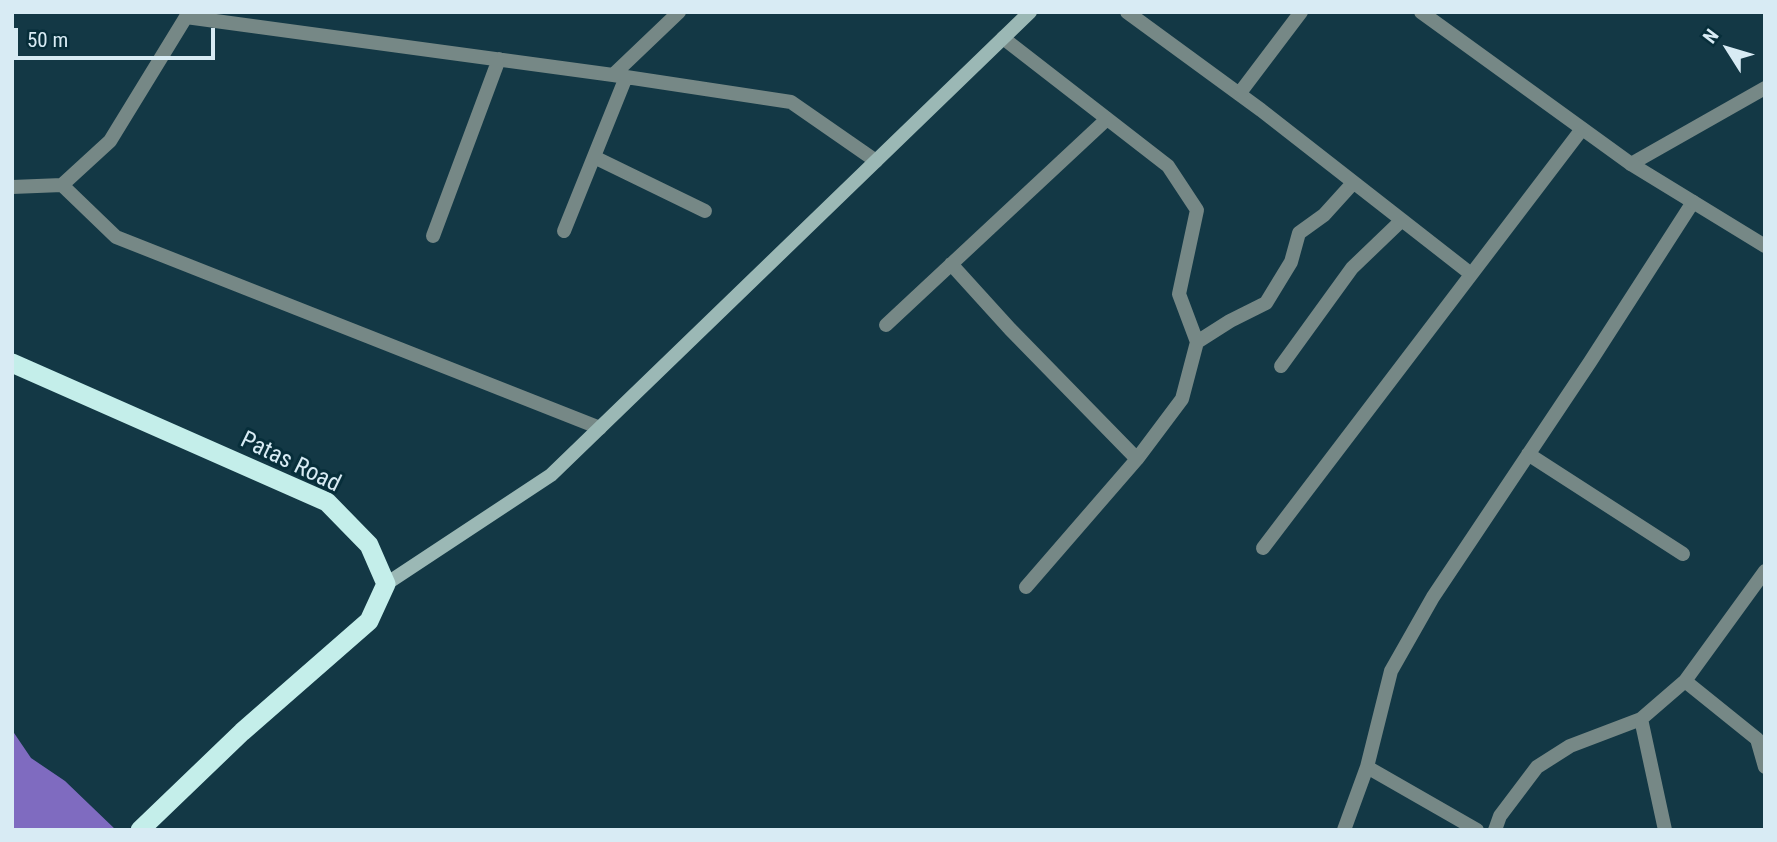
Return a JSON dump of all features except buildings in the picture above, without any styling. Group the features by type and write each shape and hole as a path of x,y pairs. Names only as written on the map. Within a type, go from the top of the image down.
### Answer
{"highway":[{"name":"Patas Road","path":"12,363 327,502 369,545 386,584"},
{"path":"140,830 242,732 369,621 386,584"}],"main road":[{"path":"386,584 551,475 1030,12"}],"street":[{"path":"564,231 594,157 620,76 679,12"},
{"path":"1127,12 1239,94 1471,274"},
{"path":"1239,94 1301,12"},
{"path":"1421,12 1630,164 1765,246"},
{"path":"12,187 62,185 110,141 183,14 791,102 876,161"},
{"path":"1003,38 1168,166 1197,211 1179,294 1197,342 1182,399 1137,459 1026,587"},
{"path":"433,236 499,59"},
{"path":"1630,164 1765,88"},
{"path":"886,325 1107,119"},
{"path":"1263,548 1581,129"},
{"path":"594,157 705,211"},
{"path":"1197,342 1266,303 1291,262 1299,233 1324,215 1353,183"},
{"path":"62,185 116,237 600,428"},
{"path":"1344,830 1367,767 1391,671 1433,597 1693,202"},
{"path":"1281,366 1352,268 1402,220"},
{"path":"951,264 1010,330 1137,459"},
{"path":"1528,454 1683,554"},
{"path":"1495,830 1500,816 1538,766 1570,746 1641,719 1685,681 1765,571"},
{"path":"1685,681 1757,738 1765,767"},
{"path":"1641,719 1665,830"},
{"path":"1367,767 1477,830"}],"shaded area":[{"path":"12,730 31,758 65,781 116,830 12,830"}]}
